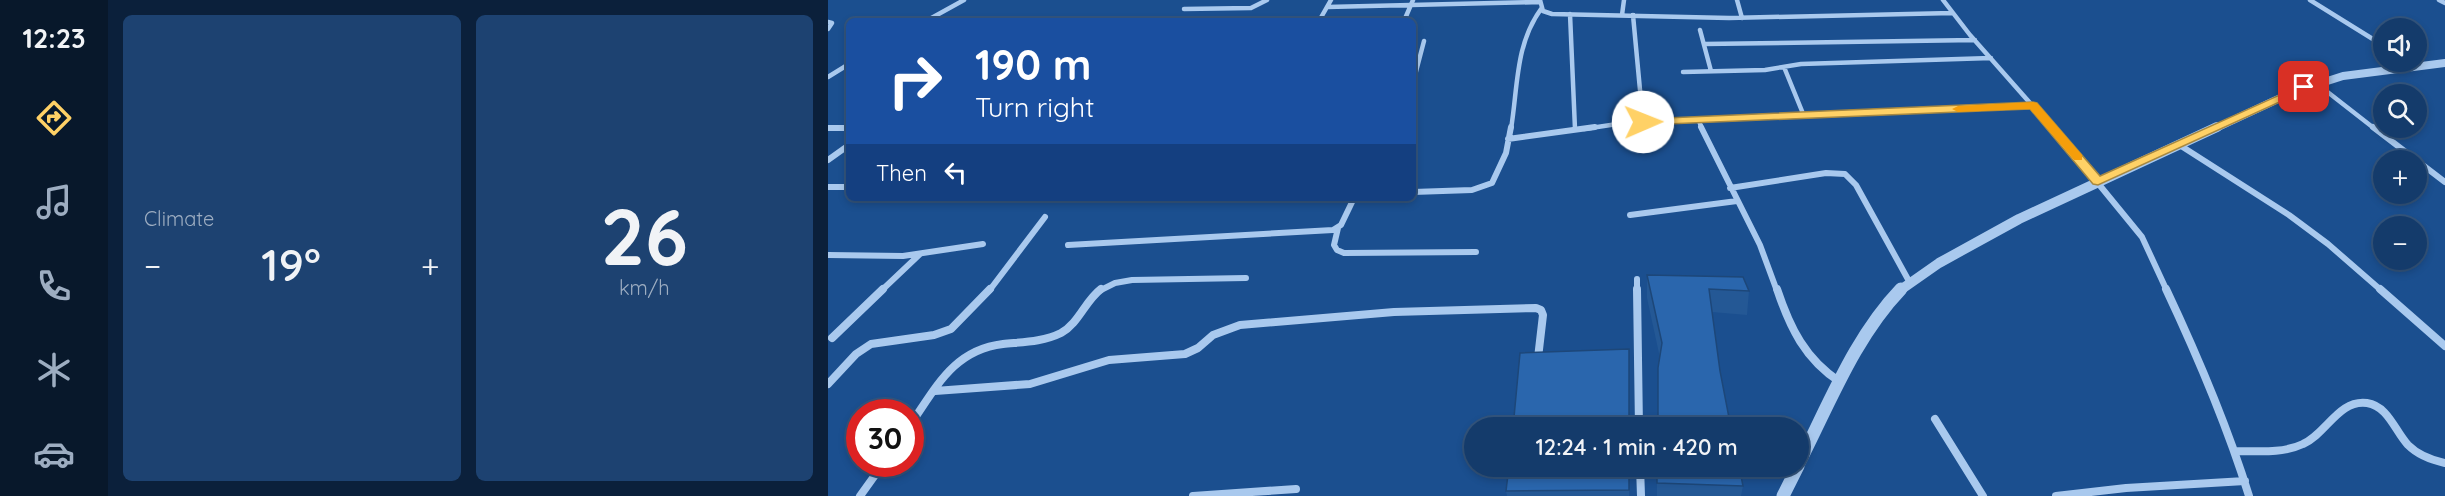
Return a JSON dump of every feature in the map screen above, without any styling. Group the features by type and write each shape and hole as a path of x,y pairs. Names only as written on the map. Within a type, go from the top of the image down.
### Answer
{"street":[{"path":"931,18 964,0"},
{"path":"1184,9 1251,8 1267,0"},
{"path":"1320,18 1331,0"},
{"path":"1622,15 1624,0"},
{"path":"1737,0 1742,18"},
{"path":"1943,0 2142,237 2197,355 2235,451 2249,496"},
{"path":"2310,0 2373,39"},
{"path":"2439,0 2445,3"},
{"path":"1326,7 1412,3 1540,4"},
{"path":"1405,18 1412,3"},
{"path":"1540,4 1546,13 1742,18 1952,13"},
{"path":"1416,192 1472,190 1485,187 1496,177 1508,139 1517,97 1520,51 1540,4"},
{"path":"1570,14 1575,129"},
{"path":"1633,15 1643,122"},
{"path":"828,22 832,23 828,29"},
{"path":"1700,30 1711,71"},
{"path":"1704,44 1975,40"},
{"path":"1416,72 1424,41"},
{"path":"1683,72 1765,70 1801,64 1991,58"},
{"path":"2427,64 2443,65"},
{"path":"828,77 846,66"},
{"path":"1784,67 1804,116"},
{"path":"828,68 839,70"},
{"path":"1809,444 1862,340 1884,307 1910,283 1953,255 2098,182 2273,100 2316,83 2373,70"},
{"path":"2316,83 2383,132 2445,182"},
{"path":"1508,139 1643,122 2033,106"},
{"path":"1699,121 1712,153 1760,245 1799,342 1809,357 1840,382"},
{"path":"828,128 846,128"},
{"path":"2178,144 2289,215 2328,244 2445,346"},
{"path":"828,160 846,147"},
{"path":"1730,188 1827,173 1845,174 1856,185 1910,283"},
{"path":"828,187 846,187"},
{"path":"1352,201 1338,228 1334,245 1337,250 1344,253 1476,252"},
{"path":"1630,215 1737,201"},
{"path":"828,384 856,354 871,344 934,335 951,329 988,292 1045,217"},
{"path":"1068,245 1299,233 1338,228"},
{"path":"828,255 920,254 983,244"},
{"path":"832,338 920,254"},
{"path":"924,406 957,362 972,349 1055,336 1068,329 1100,291 1107,286 1132,281 1246,278"},
{"path":"1637,279 1639,417"},
{"path":"935,391 1030,384 1109,360 1185,354 1198,348 1213,335 1240,325 1394,312 1508,308 1541,310 1542,328 1535,371"},
{"path":"2235,451 2272,452 2303,445 2316,438 2342,410 2364,402 2374,404 2384,412 2407,443 2421,454 2445,463"},
{"path":"1935,419 1983,496"},
{"path":"860,496 874,477"},
{"path":"1640,477 1641,496"},
{"path":"1783,496 1792,477"},
{"path":"2056,496 2126,488 2245,482"},
{"path":"1193,496 1296,489"}],"building":[{"path":"1647,275 1743,277 1749,291 1709,289 1729,417 1658,417 1658,368 1662,343"},
{"path":"1629,349 1629,417 1514,417 1520,353"},
{"path":"1508,477 1629,477 1629,490 1506,491"},
{"path":"1657,477 1741,477 1743,486 1657,483"}],"slow traffic":[{"path":"1958,109 2033,106 2078,157"}],"route":[{"path":"1643,122 1714,121 2033,106 2098,182 2304,87"}]}
